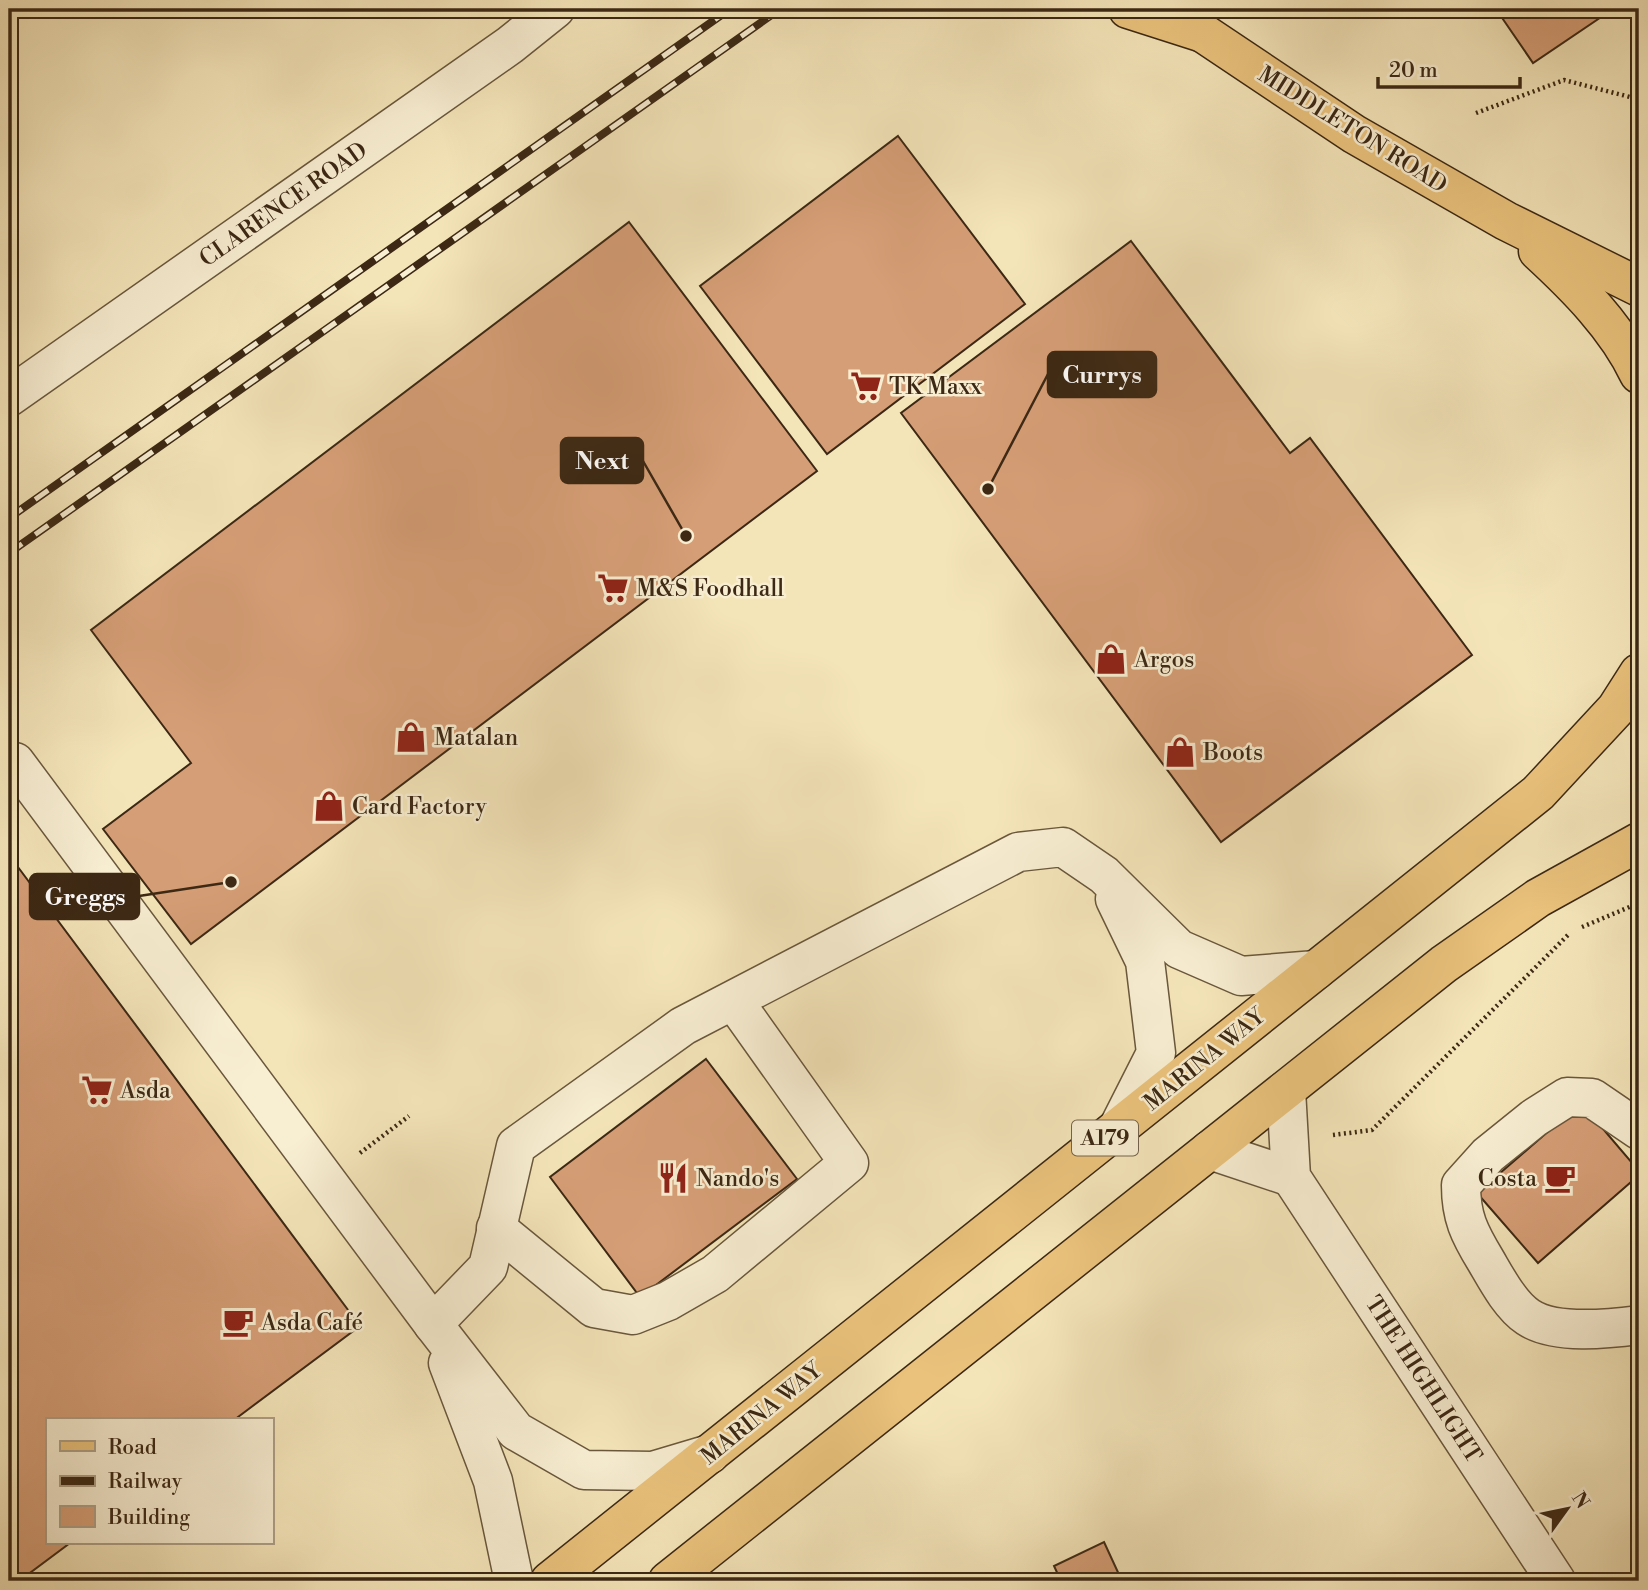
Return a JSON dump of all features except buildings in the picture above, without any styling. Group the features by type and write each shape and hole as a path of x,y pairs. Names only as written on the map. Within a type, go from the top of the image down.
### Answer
{"main road":[{"name":"MIDDLETON ROAD","path":"1128,9 1192,21 1354,134 1506,221 1639,287"},
{"name":"MIDDLETON ROAD","path":"1506,221 1573,284 1630,354 1639,374"},
{"name":"MARINA WAY","path":"550,1581 1538,793 1616,709 1639,673"},
{"path":"668,1581 1444,964 1538,898 1639,842"}],"street":[{"name":"CLARENCE ROAD","path":"9,397 510,45 555,9"},
{"path":"15,762 433,1324 516,1431 584,1470 653,1471 710,1454"},
{"path":"433,1324 488,1267 516,1146 683,1026 1018,852 1063,847 1104,875 1179,949 1241,976 1316,970"},
{"path":"1104,875 1145,961 1156,1053 1118,1128"},
{"path":"496,1228 594,1308 633,1315 668,1301 715,1274 849,1163 734,1001"},
{"name":"THE HIGHLIGHT","path":"1286,1090 1291,1177 1556,1581"},
{"path":"1639,1130 1592,1098 1567,1097 1534,1118 1488,1155 1461,1185 1461,1210 1473,1240 1503,1289 1528,1317 1567,1330 1639,1325"},
{"path":"1210,1150 1291,1177"},
{"path":"433,1324 494,1482 514,1581"}],"path":[{"path":"1476,113 1563,80 1634,98"},
{"path":"1332,1135 1372,1130 1570,932 1639,903"},
{"path":"325,1179 409,1116"}],"railway":[{"path":"9,518 730,9"},
{"path":"9,553 780,9"}],"place":[{"name":"TK Maxx","path":"866,386"},
{"name":"Currys","path":"988,489"},
{"name":"Next","path":"686,536"},
{"name":"M&S Foodhall","path":"613,588"},
{"name":"Argos","path":"1111,659"},
{"name":"Matalan","path":"411,737"},
{"name":"Boots","path":"1180,752"},
{"name":"Card Factory","path":"329,806"},
{"name":"Greggs","path":"231,882"},
{"name":"Asda","path":"97,1090"},
{"name":"Nando's","path":"673,1178"},
{"name":"Costa","path":"1560,1178"},
{"name":"Asda Café","path":"238,1322"}]}
